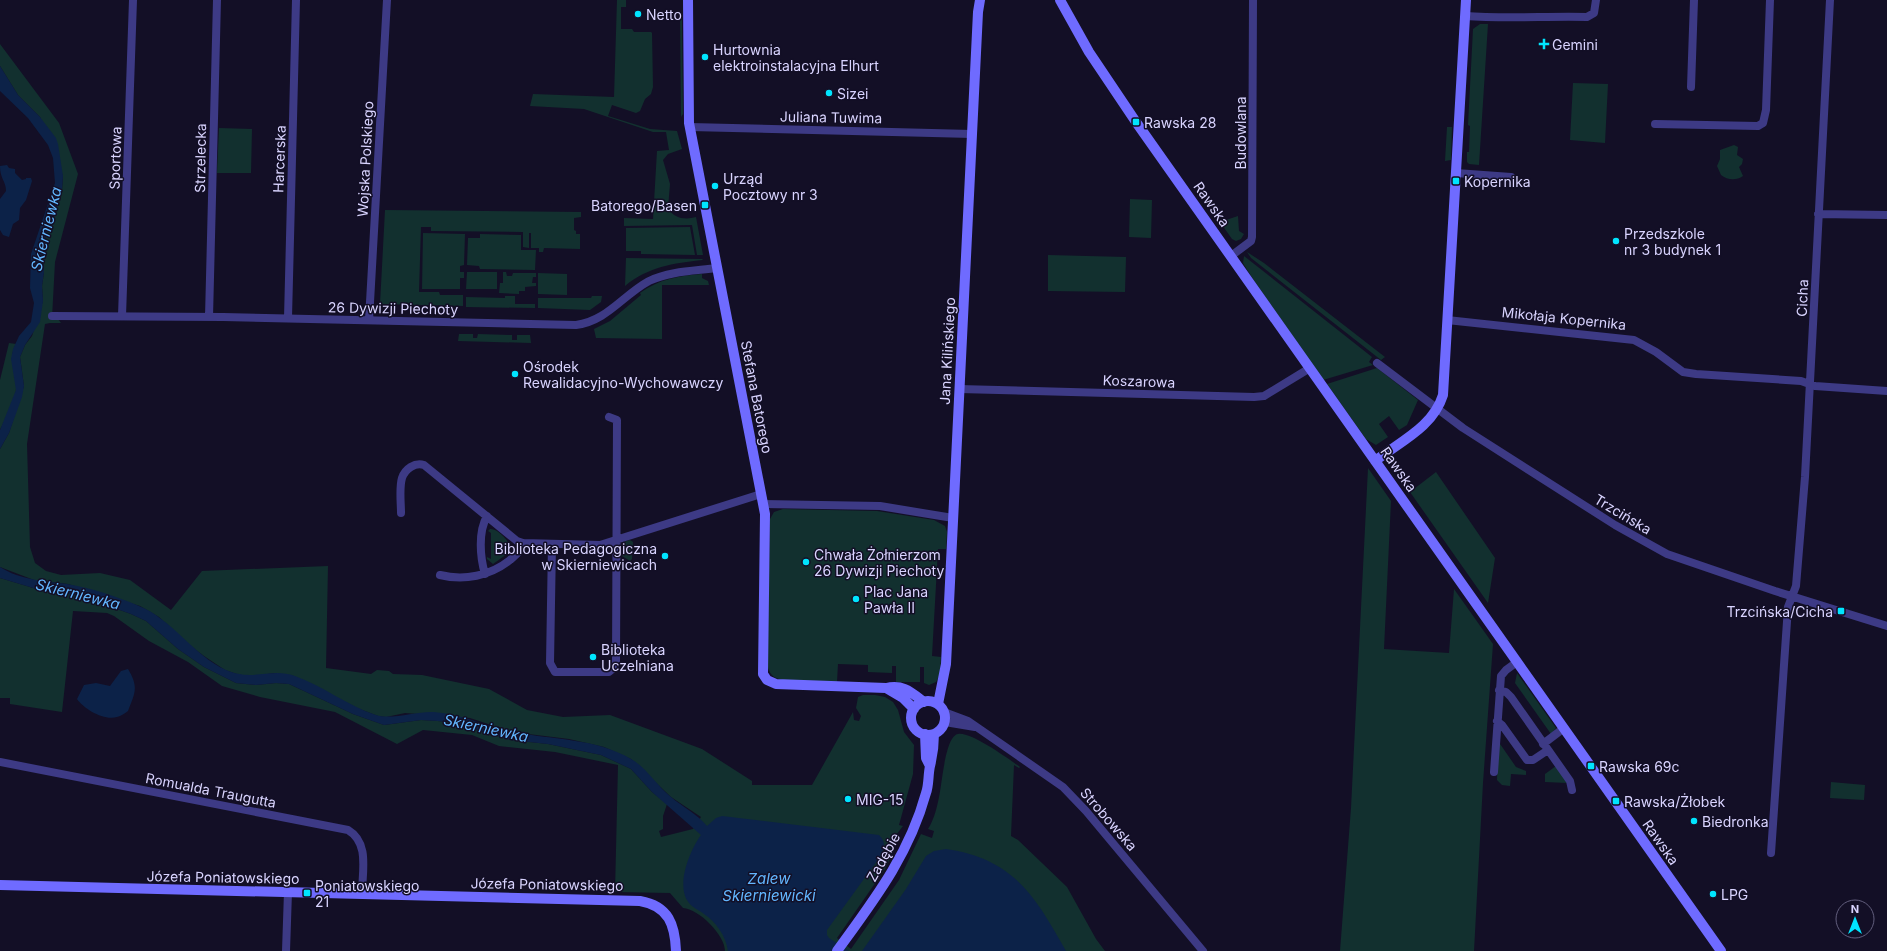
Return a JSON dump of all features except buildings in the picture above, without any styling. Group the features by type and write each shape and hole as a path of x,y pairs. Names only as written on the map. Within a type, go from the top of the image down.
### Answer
{"street":[{"name":"Sportowa","path":"122,316 133,0"},
{"name":"Strzelecka","path":"209,317 217,0"},
{"name":"Harcerska","path":"288,318 296,0"},
{"name":"Wojska Polskiego","path":"369,320 387,0"},
{"name":"Stefana Batorego","path":"688,0 688,106 690,126 762,499 765,529 762,668 764,677 769,682 776,684 886,688 894,686 904,688 924,702"},
{"name":"Jana Kilińskiego","path":"942,712 946,664 978,12 980,0"},
{"name":"Rawska","path":"1060,0 1094,60 1721,951"},
{"name":"Budowlana","path":"1231,256 1251,241 1252,237 1253,0"},
{"path":"1375,461 1429,421 1438,408 1443,395 1466,0"},
{"path":"1465,16 1507,18 1538,16 1587,17 1594,13 1596,0"},
{"path":"1691,87 1694,0"},
{"path":"1655,124 1758,126 1763,123 1766,110 1770,0"},
{"name":"Cicha","path":"1771,853 1787,618 1791,596 1796,586 1811,385 1818,214 1830,0"},
{"name":"Juliana Tuwima","path":"690,126 972,134"},
{"path":"1456,174 1511,177"},
{"path":"1818,214 1887,215"},
{"name":"26 Dywizji Piechoty","path":"52,316 288,318 580,324 601,317 644,284 659,277 675,273 718,268"},
{"name":"Mikołaja Kopernika","path":"1447,320 1634,340 1660,354 1683,372 1801,381 1815,386 1887,391"},
{"name":"Trzcińska","path":"1377,363 1463,428 1615,525 1667,554 1791,596 1887,626"},
{"name":"Koszarowa","path":"959,389 1254,397 1264,396 1310,368"},
{"path":"552,544 551,668 555,672 605,673 611,671 616,663 617,420 609,417"},
{"path":"401,513 402,477 413,465 418,463 424,465 518,542 523,543 600,545 762,499 880,506 953,518"},
{"path":"485,574 482,560 482,532 487,516"},
{"path":"440,576 471,577 485,574 511,559 519,552 523,543"},
{"path":"1494,772 1499,690 1502,674 1517,662"},
{"name":"Stefana Batorego","path":"886,688 903,698 914,709"},
{"path":"1499,690 1509,695 1570,781 1572,790"},
{"path":"924,702 934,702 942,712 942,728 930,734 917,730 914,726 912,716 914,709 924,702"},
{"name":"Strobowska","path":"942,712 968,721 1049,776 1074,798 1203,951"},
{"path":"1497,721 1527,760 1533,760 1564,728"},
{"name":"Zadębie","path":"837,951 888,880 909,840 927,792 930,766 926,758 930,734"},
{"name":"Romualda Traugutta","path":"0,762 348,830 357,837 362,844 362,894"},
{"name":"Józefa Poniatowskiego","path":"0,885 630,900 648,902 664,912 671,922 675,935 676,951"},
{"path":"286,951 288,892"}],"green space":[{"path":"617,0 626,0 626,7 621,7 621,29 632,29 634,32 652,33 653,87 651,94 645,99 640,111 636,113 612,105 608,116 650,129 677,131 682,149 668,154 663,160 670,184 668,208 680,218 696,217 703,255 697,255 692,225 624,226 624,218 653,219 657,151 669,150 666,132 653,132 584,109 530,106 533,94 614,97"},
{"path":"680,14 682,20 683,114 681,117"},
{"path":"1480,24 1488,24 1479,165 1469,164 1467,162 1467,152 1469,152 1470,126 1468,125 1473,29"},
{"path":"0,44 59,123 78,174 55,262 52,318 58,319 61,323 45,324 27,444 30,547 35,563 46,571 61,575 100,573 130,580 171,610 202,571 328,566 326,668 371,674 377,670 389,671 393,674 422,675 489,689 527,710 563,717 610,715 702,749 752,781 752,785 812,785 853,712 854,720 859,721 861,716 856,708 858,697 863,695 875,695 885,697 893,702 898,710 904,732 914,745 913,774 899,825 903,826 896,835 895,849 885,869 837,938 851,949 899,880 921,834 932,838 934,831 928,829 934,818 947,752 954,737 958,734 964,734 989,746 1020,767 1019,768 1014,765 1011,836 1018,840 1067,887 1096,939 1105,951 725,951 721,938 710,924 696,913 689,909 683,908 670,893 615,892 618,765 555,752 499,746 472,735 423,730 397,744 335,712 260,697 222,686 188,662 149,641 114,616 107,613 73,611 62,712 10,704 10,698 0,698 0,578 40,590 78,595 131,614 146,621 178,649 204,667 236,683 256,685 276,683 289,684 353,714 384,725 421,720 455,723 511,740 548,744 601,755 631,769 652,792 667,804 663,816 663,829 659,831 661,837 693,829 701,817 671,797 631,759 604,747 569,739 512,732 470,718 405,713 386,717 378,716 357,708 294,676 274,673 250,677 237,674 225,670 204,656 184,641 159,617 140,606 68,584 34,580 0,567 0,449 9,433 24,386 20,357 25,345 32,336 43,301 42,286 44,272 41,250 62,190 63,176 40,117 18,95 0,66"},
{"path":"1573,83 1608,84 1605,143 1570,140"},
{"path":"1447,127 1452,127 1451,160 1445,161"},
{"path":"219,128 252,129 251,173 217,173"},
{"path":"1734,145 1738,147 1737,155 1743,159 1742,164 1739,167 1743,176 1737,179 1726,178 1721,175 1717,166 1720,159 1720,150"},
{"path":"1130,199 1152,200 1151,238 1129,237"},
{"path":"385,210 581,212 581,217 574,218 574,230 576,231 576,234 580,234 580,249 544,248 543,252 539,252 539,248 531,248 531,233 529,233 529,248 523,247 523,232 431,231 431,227 421,227 419,292 439,292 440,295 463,295 463,306 380,304"},
{"path":"1238,216 1239,231 1244,234 1241,239 1236,241 1232,239 1220,222"},
{"path":"690,227 695,255 641,254 641,251 626,251 626,228"},
{"path":"423,233 465,234 464,265 460,266 460,272 464,272 464,278 460,278 460,289 422,289"},
{"path":"480,234 521,235 521,250 536,250 535,270 480,269 479,266 467,265 468,238 480,238"},
{"path":"1247,252 1264,263 1385,357 1381,360 1251,258"},
{"path":"1048,255 1126,257 1125,292 1048,291"},
{"path":"1244,256 1372,357 1369,362 1373,365 1323,380 1251,276 1243,263"},
{"path":"626,258 703,260 681,263 652,270 625,286"},
{"path":"467,272 497,272 497,289 466,289"},
{"path":"503,272 506,272 507,276 512,276 513,273 536,273 536,277 533,277 532,283 536,283 536,286 525,287 525,291 519,291 519,294 499,293 500,283 503,283"},
{"path":"538,273 567,274 567,295 538,294"},
{"path":"702,274 702,278 708,281 709,285 662,285 662,339 596,338 594,329 610,321 641,295 640,293 647,288 662,281"},
{"path":"505,296 515,296 515,304 535,304 535,308 466,307 466,297 505,298"},
{"path":"592,296 602,296 601,302 590,310 538,308 538,298 591,298"},
{"path":"459,334 473,334 473,338 477,338 478,334 512,335 512,340 517,340 517,335 530,335 531,343 458,341"},
{"path":"9,343 16,344 13,349 12,360 16,383 16,394 0,430 0,380"},
{"path":"1377,368 1418,400 1407,425 1399,430 1389,416 1379,424 1388,437 1376,445 1366,439 1327,384"},
{"path":"1368,468 1391,501 1384,649 1449,653 1454,589 1493,644 1483,783 1474,951 1340,951 1351,808"},
{"path":"1436,472 1495,558 1488,603 1410,492"},
{"name":"Plac Jana Pawła II","path":"783,509 877,511 934,520 945,526 947,532 946,549 938,549 932,656 941,657 940,675 936,682 929,685 924,683 924,667 920,667 920,682 896,682 896,666 892,666 892,673 868,672 868,665 838,664 837,682 791,681 779,679 772,675 769,671 767,663 770,519 774,512"},
{"path":"490,529 496,530 502,535 511,547 507,554 493,564 487,559 487,557 491,559 491,533 488,531"},
{"path":"630,540 633,542 632,559 630,561 622,556 620,550 624,542"},
{"path":"1517,673 1556,728 1551,734 1515,683"},
{"path":"1498,741 1516,767 1526,771 1526,775 1511,774 1510,786 1502,785 1497,780"},
{"path":"1556,766 1568,783 1545,782 1545,774"},
{"path":"1831,782 1865,785 1864,800 1830,798"}],"water":[{"name":"Skierniewka","path":"0,66 18,95 40,117 56,138 63,176 62,190 41,250 44,272 42,286 43,301 40,322 25,345 20,357 24,386 22,397 9,433 0,449 0,430 16,390 11,359 13,349 19,336 31,322 34,303 30,288 31,254 55,183 53,158 48,145 28,118 0,91"},
{"path":"7,165 9,168 15,169 15,173 22,180 31,178 32,181 26,200 20,208 19,220 13,224 9,237 3,235 0,230 0,199 6,191 0,166"},
{"name":"Zalew Skierniewicki","path":"0,567 16,575 41,581 85,588 139,606 162,619 203,656 226,670 245,675 278,673 295,676 316,685 355,707 376,715 396,716 427,712 444,713 504,730 589,743 618,752 637,763 666,793 699,818 707,826 716,818 722,816 879,835 884,844 882,854 827,930 827,935 829,938 849,951 728,951 723,935 716,925 708,917 691,905 685,896 683,887 686,868 701,835 652,792 631,769 601,755 548,744 511,740 455,723 421,720 384,725 353,714 289,684 276,683 256,685 236,683 204,667 178,649 146,621 78,595 40,590 0,578"},
{"path":"128,669 134,681 135,690 128,711 123,714 112,718 100,716 84,707 77,699 84,685 96,683 110,686 121,671"},
{"path":"946,849 969,854 989,861 1006,871 1020,883 1044,913 1066,951 862,951 906,889 926,856 934,851"}],"place":[{"name":"Netto","path":"638,14"},
{"name":"Gemini","path":"1544,44"},
{"name":"Hurtownia elektroinstalacyjna Elhurt","path":"705,57"},
{"name":"Sizei","path":"829,93"},
{"name":"Rawska 28","path":"1136,122"},
{"name":"Kopernika","path":"1456,181"},
{"name":"Urząd Pocztowy nr 3","path":"715,186"},
{"name":"Batorego/Basen","path":"705,205"},
{"name":"Przedszkole nr 3 budynek 1","path":"1616,241"},
{"name":"Ośrodek Rewalidacyjno-Wychowawczy","path":"515,374"},
{"name":"Biblioteka Pedagogiczna w Skierniewicach","path":"665,556"},
{"name":"Chwała Żołnierzom 26 Dywizji Piechoty","path":"806,562"},
{"name":"Plac Jana Pawła II","path":"856,599"},
{"name":"Trzcińska/Cicha","path":"1841,611"},
{"name":"Biblioteka Uczelniana","path":"593,657"},
{"name":"Rawska 69c","path":"1591,766"},
{"name":"MIG-15","path":"848,799"},
{"name":"Rawska/Żłobek","path":"1616,801"},
{"name":"Biedronka","path":"1694,821"},
{"name":"Poniatowskiego 21","path":"307,893"},
{"name":"LPG","path":"1713,894"}]}
